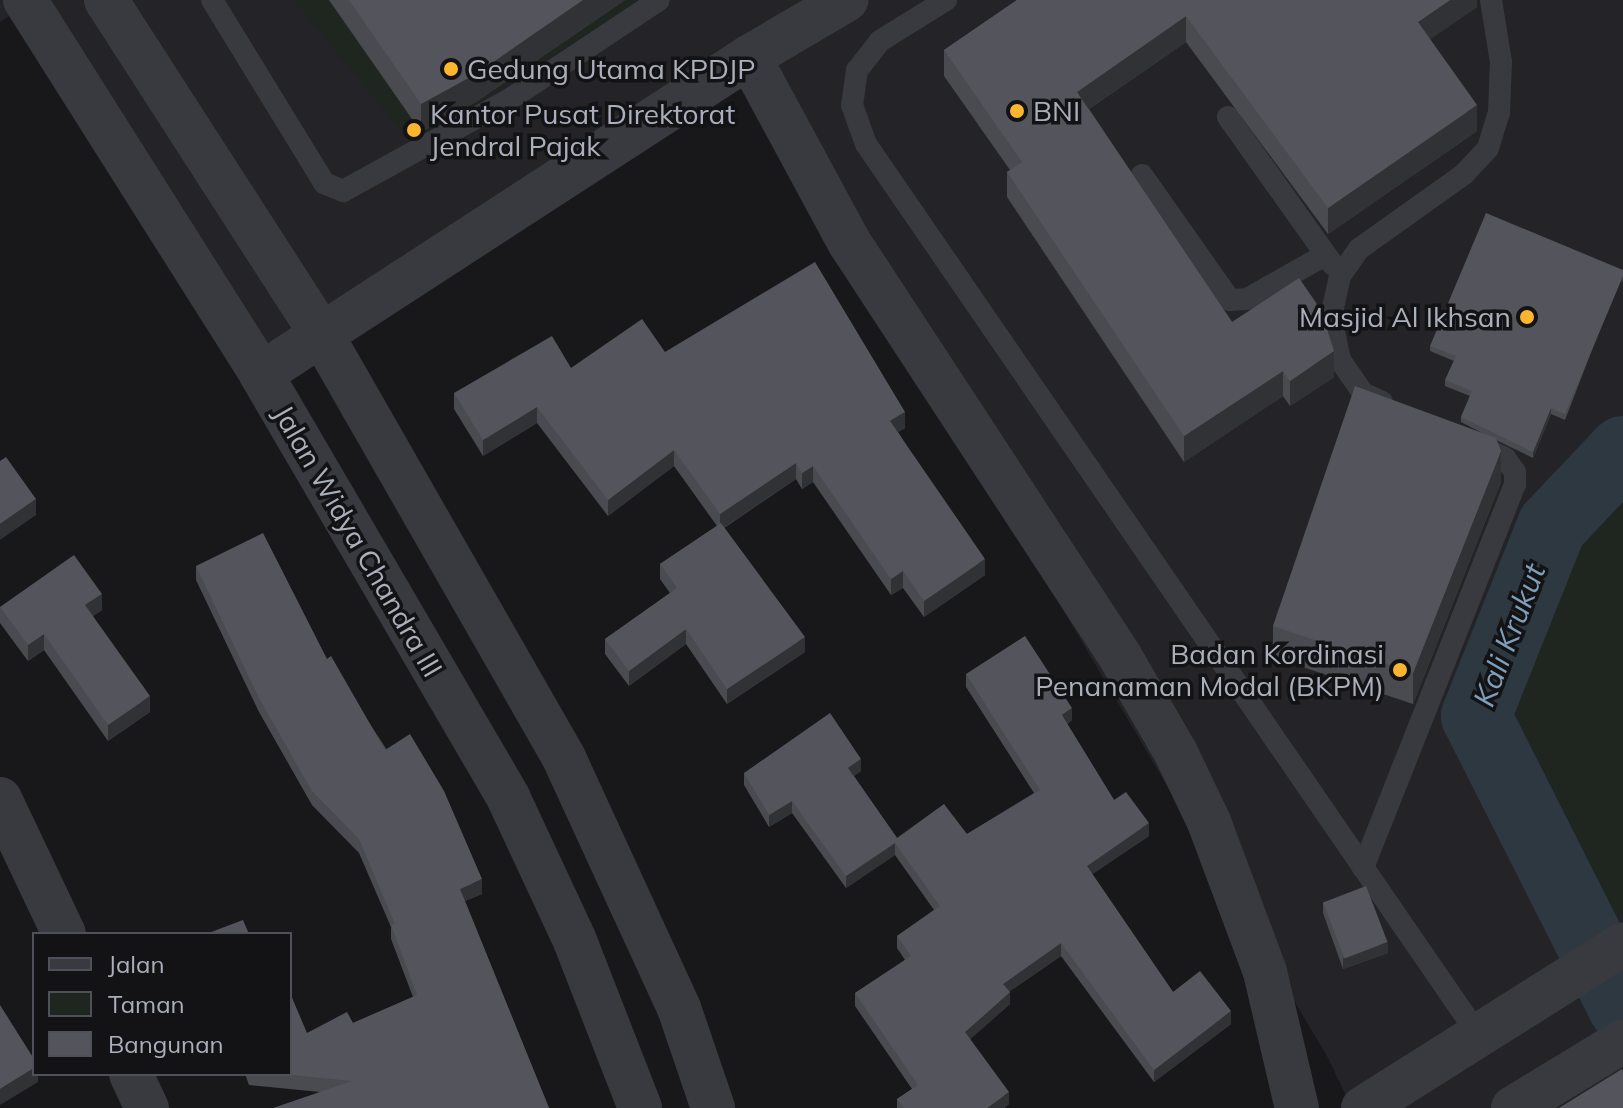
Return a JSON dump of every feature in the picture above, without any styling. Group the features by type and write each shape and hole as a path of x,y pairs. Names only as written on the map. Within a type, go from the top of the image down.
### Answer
{"street":[{"name":"Jalan Widya Chandra III","path":"25,0 261,374 508,797 575,941 640,1108"},
{"path":"106,0 323,337 564,758 679,1008 713,1108"},
{"path":"261,374 323,337 749,57 846,0"},
{"path":"749,57 849,242 1121,658 1176,753 1209,822 1265,972 1297,1108"},
{"path":"0,799 63,932"},
{"path":"1363,1108 1623,944"},
{"path":"1513,1108 1608,1051"},
{"path":"132,1076 147,1108"}],"lane":[{"path":"212,0 324,183 343,191 364,184 507,101 659,0"},
{"path":"946,0 880,41 857,70 852,105 866,144 1479,1036"},
{"path":"1402,410 1363,393 1340,360 1331,317 1340,276 1359,249 1464,174 1488,148 1499,113 1501,62 1491,0"},
{"path":"1228,117 1340,276"},
{"path":"1142,175 1230,300 1247,299 1325,255"},
{"path":"1363,868 1515,485 1515,472 1505,458 1454,433"}],"shaded area":[{"name":"Badan Kordinasi Penanaman Modal (BKPM)","path":"0,0 1623,0 1623,1108 1352,1108 1328,1058 745,72 286,378 32,1 0,22"}],"green space":[{"name":"Gedung Utama KPDJP","path":"294,0 642,0 412,144"},
{"path":"1623,479 1623,913 1604,926 1496,717 1571,537"}],"building":[{"name":"Gedung Utama KPDJP","path":"349,0 583,0 476,74 421,104"},
{"path":"1017,0 1450,0 1418,22 1477,105 1328,208 1186,16 1077,92 1232,322 1299,278 1321,310 1334,351 1290,381 1283,371 1184,436 1007,172 1022,162 944,50"},
{"name":"Masjid Al Ikhsan","path":"1486,213 1623,270 1565,414 1551,408 1533,452 1461,417 1472,391 1445,380 1456,356 1430,346"},
{"path":"815,262 905,412 890,421 985,559 924,601 903,571 891,579 813,466 802,473 796,463 720,514 674,450 608,500 537,407 483,440 454,393 552,336 571,368 642,319 665,352"},
{"path":"1355,386 1496,438 1501,451 1413,673 1273,626"},
{"path":"6,457 36,499 0,524 0,461"},
{"path":"721,523 805,637 727,689 686,629 629,671 605,639 677,588 660,564"},
{"path":"263,533 327,659 331,656 385,750 410,734 444,791 482,879 460,889 549,1108 273,1108 352,1081 292,1075 292,998 307,1033 347,1012 353,1023 417,995 391,925 395,924 359,839 312,791 259,698 196,566"},
{"path":"74,555 102,594 85,605 150,696 108,725 44,634 28,645 0,607"},
{"path":"1025,636 1072,708 1062,715 1114,800 1126,792 1149,823 1087,866 1173,992 1200,971 1231,1011 1154,1070 1061,943 1003,984 1010,992 965,1032 1009,1092 987,1108 904,1108 897,1099 918,1085 855,993 911,956 897,936 940,906 895,843 846,876 792,801 769,815 744,773 830,713 861,759 848,768 897,838 944,804 967,834 1040,790 966,674"},
{"path":"1366,886 1388,942 1345,958 1323,902"},
{"path":"243,920 248,932 211,932"},
{"path":"0,1005 32,1056 32,1069 0,1089"},
{"path":"1622,1069 1623,1108 1559,1108"}],"waterway":[{"name":"Kali Krukut","path":"1623,451 1552,526 1476,716 1623,1007"}],"place":[{"name":"Gedung Utama KPDJP","path":"451,69"},
{"name":"BNI","path":"1017,111"},
{"name":"Kantor Pusat Direktorat Jendral Pajak","path":"414,130"},
{"name":"Masjid Al Ikhsan","path":"1527,317"},
{"name":"Badan Kordinasi Penanaman Modal (BKPM)","path":"1400,670"}]}
